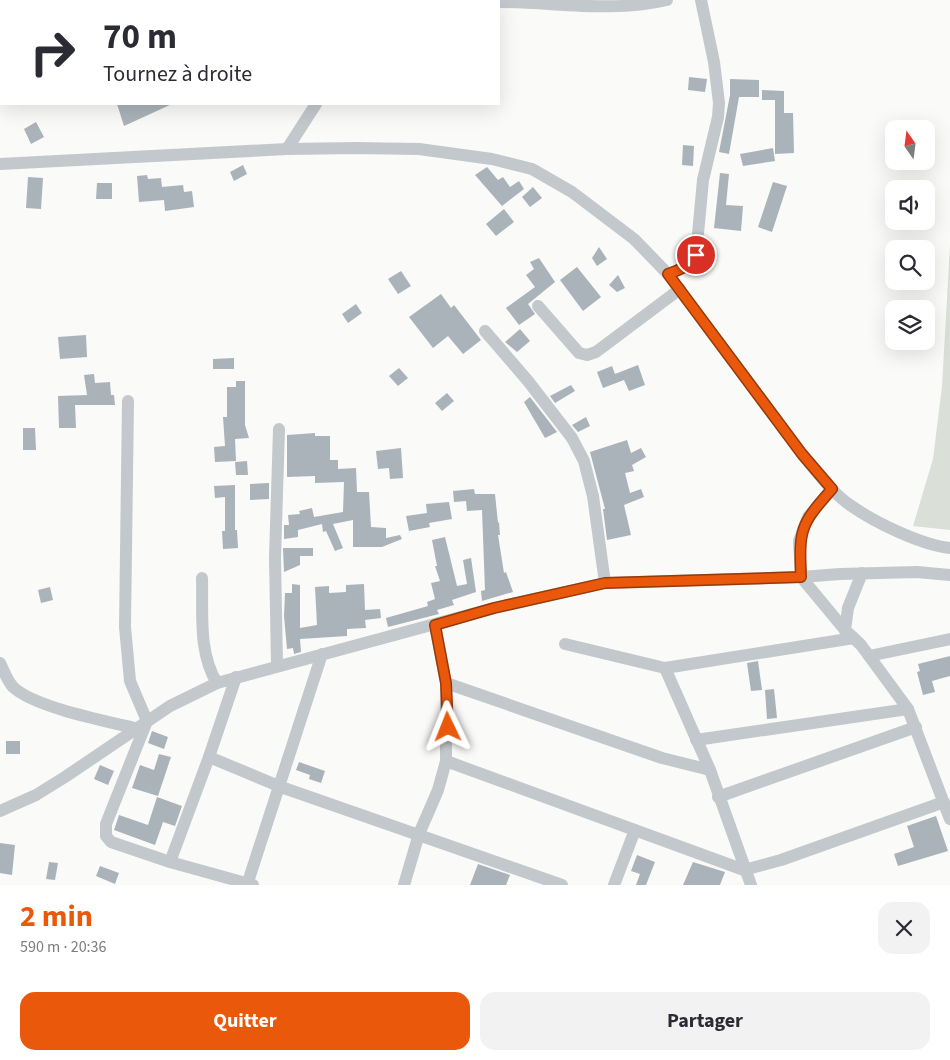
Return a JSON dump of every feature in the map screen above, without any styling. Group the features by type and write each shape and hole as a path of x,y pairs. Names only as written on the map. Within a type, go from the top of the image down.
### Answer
{"street":[{"path":"500,2 619,7 667,0"},
{"path":"668,274 685,266 696,255 703,180 718,117 717,83 701,0"},
{"path":"287,149 315,105"},
{"path":"0,164 287,149 419,149 492,159 532,169 572,192 620,228 634,239 668,274 802,454 832,489 850,505 908,536 932,545 950,548"},
{"path":"538,306 579,353 587,355 596,352 680,289"},
{"path":"484,331 528,381 572,438 584,461 593,496 605,583"},
{"path":"128,401 125,628 130,681 147,721 106,824 106,836 111,842 170,862 250,884 322,654"},
{"path":"277,665 275,558 279,429"},
{"path":"832,489 808,517 800,541 801,577 869,656 908,709 950,819"},
{"path":"850,634 848,608 862,573"},
{"path":"0,811 36,795 170,706 217,683 277,665 502,606 605,583 801,577 862,573 950,574"},
{"path":"202,578 204,653 208,668 217,683"},
{"path":"404,885 419,834 438,790 446,761 446,683 435,625"},
{"path":"564,644 666,668 850,634"},
{"path":"869,656 950,639"},
{"path":"0,663 14,687 24,693 65,710 135,728"},
{"path":"666,668 710,770 747,877"},
{"path":"170,862 236,677"},
{"path":"446,683 662,758 710,770"},
{"path":"696,740 908,709"},
{"path":"718,797 916,728"},
{"path":"209,757 281,786 562,885"},
{"path":"446,761 634,830 747,877"},
{"path":"737,885 747,877 781,860 944,802"},
{"path":"614,885 634,830"}],"shaded area":[{"path":"950,246 950,530 913,526 933,459 942,386"}],"building":[{"path":"689,77 707,79 705,92 688,90"},
{"path":"730,79 759,80 759,97 739,97 729,154 719,152 730,95"},
{"path":"762,90 784,91 784,113 793,113 794,153 775,154 775,100 762,100"},
{"path":"117,105 170,105 124,126"},
{"path":"36,122 44,137 31,144 24,129"},
{"path":"683,145 694,146 693,166 682,165"},
{"path":"773,148 775,161 743,166 740,154"},
{"path":"243,165 247,174 234,181 230,172"},
{"path":"487,167 498,180 503,177 510,187 519,181 524,189 502,206 475,175"},
{"path":"720,173 729,174 726,205 743,206 741,231 714,228"},
{"path":"147,175 148,179 161,178 162,187 183,185 184,192 192,191 194,207 165,211 164,200 139,202 137,176"},
{"path":"28,177 43,178 41,209 26,208"},
{"path":"773,182 787,186 772,232 758,227"},
{"path":"97,183 112,183 112,199 96,199"},
{"path":"533,187 542,198 530,207 522,197"},
{"path":"504,209 514,222 496,236 486,224"},
{"path":"599,247 607,259 597,266 592,258"},
{"path":"539,258 555,282 528,304 535,314 519,325 506,308 535,287 526,275 534,269 530,262"},
{"path":"577,267 601,297 583,311 560,280"},
{"path":"401,271 411,286 398,294 388,279"},
{"path":"618,275 625,288 617,292 609,285"},
{"path":"441,294 451,308 454,305 481,340 463,354 448,336 433,348 409,317"},
{"path":"356,304 362,313 348,323 342,314"},
{"path":"520,329 530,341 517,352 505,342"},
{"path":"86,335 87,357 60,359 58,337"},
{"path":"234,358 234,369 213,369 213,359"},
{"path":"638,365 645,385 629,391 624,380 603,388 597,372 612,366 615,374"},
{"path":"399,368 408,378 398,386 389,376"},
{"path":"94,374 95,383 110,382 111,395 114,395 115,405 75,405 76,428 59,428 58,396 87,395 84,375"},
{"path":"236,381 245,381 245,425 249,438 235,439 236,461 215,462 214,447 225,446 223,417 227,417 227,387 236,387"},
{"path":"571,385 575,391 555,403 550,396"},
{"path":"447,393 454,401 442,411 435,403"},
{"path":"530,397 557,432 545,438 524,402"},
{"path":"586,417 590,426 578,432 572,425"},
{"path":"23,428 35,428 36,450 23,450"},
{"path":"315,433 315,436 330,436 330,460 338,460 338,469 356,468 357,492 369,492 371,527 386,528 386,538 400,535 402,539 382,547 353,547 353,520 333,524 343,548 335,551 326,531 323,532 322,524 298,530 298,537 284,539 284,525 289,525 288,515 300,514 299,511 312,508 314,517 343,512 344,482 315,483 315,476 287,477 287,435"},
{"path":"627,440 631,453 641,448 646,457 632,465 634,471 625,473 630,493 641,489 644,497 624,505 631,535 607,540 603,509 605,509 590,452"},
{"path":"401,448 403,478 390,479 389,468 378,469 376,451"},
{"path":"247,461 248,475 236,475 235,462"},
{"path":"269,483 269,499 250,500 250,484"},
{"path":"235,485 235,530 237,530 238,548 223,549 222,531 225,531 225,497 215,498 214,486"},
{"path":"474,489 475,494 495,494 500,535 498,535 504,573 506,572 513,592 482,601 481,591 485,590 482,510 467,511 466,501 454,502 453,491"},
{"path":"449,502 452,519 429,523 430,527 409,531 406,516 427,513 426,504"},
{"path":"445,537 457,586 467,584 463,560 471,558 476,592 452,600 454,605 437,610 439,614 388,627 386,618 428,606 427,602 435,599 431,583 440,581 435,566 437,566 432,540"},
{"path":"283,548 313,548 313,556 300,556 300,565 284,572"},
{"path":"292,584 300,585 300,628 317,625 315,587 329,586 329,593 346,592 346,585 364,584 365,610 380,609 381,618 365,620 366,628 347,629 347,636 300,639 301,652 294,654 293,648 287,649 284,616 285,593 292,593"},
{"path":"50,587 53,600 41,603 38,590"},
{"path":"950,656 950,676 932,681 935,692 923,695 917,672 920,671 918,664"},
{"path":"758,661 762,690 751,691 747,663"},
{"path":"774,689 777,718 767,719 765,690"},
{"path":"152,731 168,737 164,749 148,743"},
{"path":"6,741 20,741 20,754 6,754"},
{"path":"159,754 171,757 158,796 132,788 140,765 154,770"},
{"path":"299,762 325,771 321,783 309,779 310,775 296,770"},
{"path":"100,765 114,771 108,785 94,779"},
{"path":"157,797 182,806 175,826 163,822 155,845 114,830 119,815 148,825"},
{"path":"936,816 948,851 898,866 894,854 914,847 907,826"},
{"path":"0,843 15,845 12,875 0,873"},
{"path":"637,855 655,862 646,885 636,885 640,874 631,871"},
{"path":"49,862 58,863 55,880 46,879"},
{"path":"693,862 725,872 720,885 683,885"},
{"path":"478,864 510,875 506,885 470,885"},
{"path":"100,866 119,873 115,884 96,876"}],"route":[{"path":"448,727 446,683 435,625 494,608 605,583 645,580 801,577 800,541 808,517 832,489 802,454 668,274 680,270 691,262 696,255"}]}
